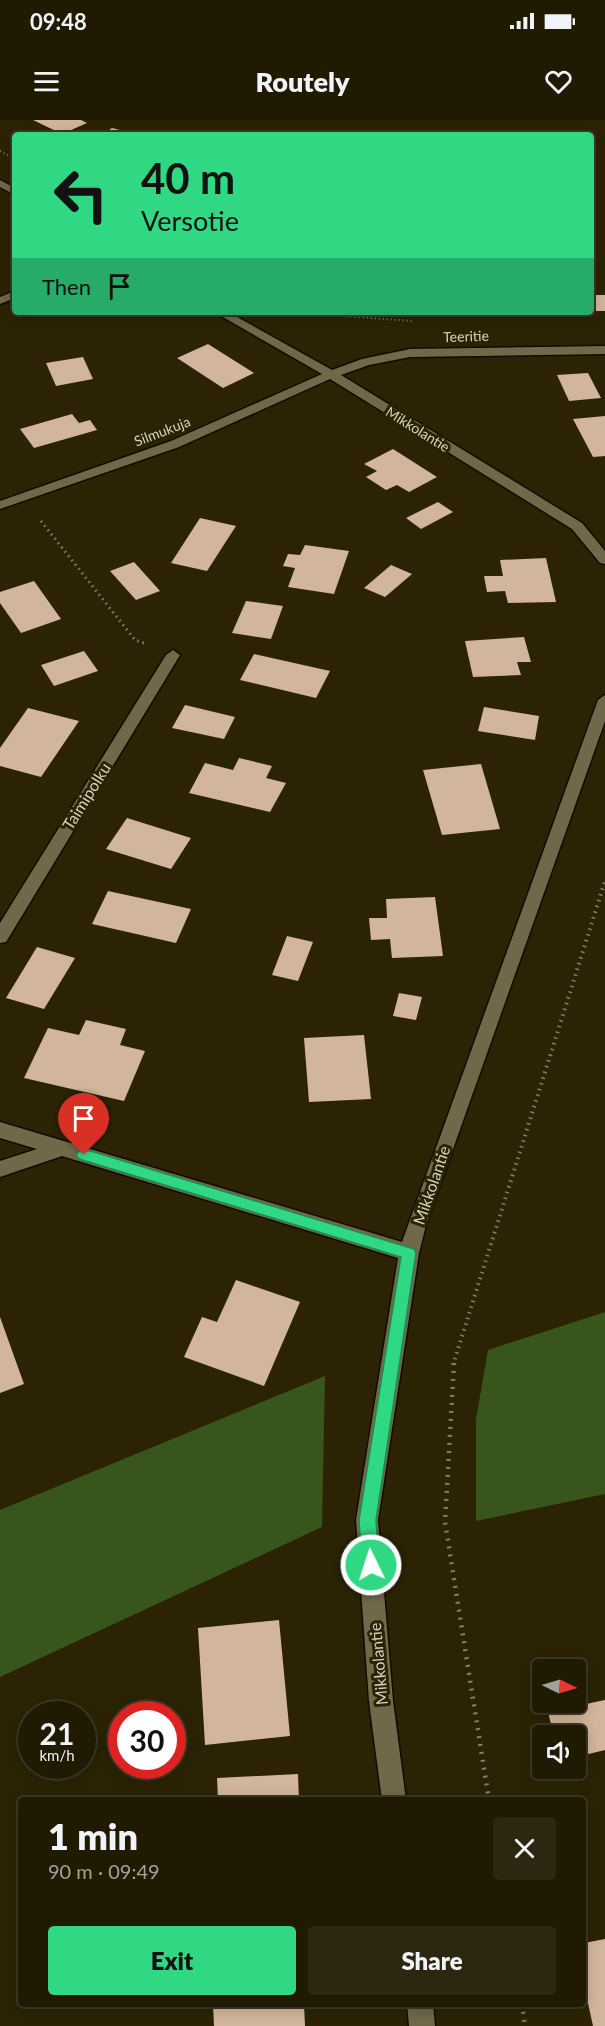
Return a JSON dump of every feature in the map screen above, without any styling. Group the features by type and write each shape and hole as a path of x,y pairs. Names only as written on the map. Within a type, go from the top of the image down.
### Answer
{"street":[{"name":"Mikkolantie","path":"225,315 331,374 577,526 605,560"},
{"name":"Teeritie","path":"331,374 366,362 410,353 605,350"},
{"name":"Silmukuja","path":"0,505 174,444 331,374"},
{"name":"Taimipolku","path":"0,937 173,655"},
{"name":"Mikkolantie","path":"394,1797 381,1701 367,1520 409,1253 416,1226 605,700"},
{"path":"0,1130 409,1253"},
{"path":"0,1169 62,1149"},
{"path":"420,2007 422,2026"}],"path":[{"path":"22,497 135,640 173,655"},
{"path":"489,1797 445,1522 452,1369 605,881"},
{"path":"522,2007 525,2026"}],"green space":[{"path":"605,1312 605,1494 476,1521 476,1419 488,1350"},
{"path":"325,1376 322,1527 0,1677 0,1510"}],"building":[{"path":"33,120 81,120 87,123 67,132 58,132"},
{"path":"112,128 127,132 106,132"},
{"path":"595,295 605,295 605,311 596,311"},
{"path":"498,315 537,315 537,317"},
{"path":"208,344 254,373 223,388 177,358"},
{"path":"83,357 93,379 56,386 46,363"},
{"path":"588,373 601,398 569,401 557,375"},
{"path":"72,414 79,423 90,420 97,430 34,448 20,429"},
{"path":"605,416 605,456 593,457 573,419"},
{"path":"393,449 437,477 409,492 397,485 386,490 366,477 377,471 364,464"},
{"path":"438,502 453,512 421,529 406,518"},
{"path":"200,518 236,526 207,571 171,563"},
{"path":"305,545 349,551 334,594 288,587 295,568 283,566 288,554 300,555"},
{"path":"546,558 556,602 508,603 505,591 487,592 484,576 503,576 500,560"},
{"path":"134,562 160,591 136,600 110,571"},
{"path":"391,565 412,574 385,597 364,588"},
{"path":"34,581 61,619 21,633 0,603 0,592"},
{"path":"246,601 283,606 271,639 232,633"},
{"path":"524,637 531,662 517,662 521,675 473,677 465,641"},
{"path":"84,651 98,671 54,686 41,665"},
{"path":"254,654 330,671 316,698 240,680"},
{"path":"185,705 235,717 224,739 172,728"},
{"path":"484,707 539,716 535,740 478,731"},
{"path":"28,708 79,721 41,777 0,766 0,748"},
{"path":"239,758 272,766 266,778 286,783 270,812 189,793 205,763 233,770"},
{"path":"481,764 500,829 442,835 423,770"},
{"path":"127,818 191,838 171,869 106,849"},
{"path":"108,891 191,909 176,943 92,924"},
{"path":"435,897 443,956 392,958 390,939 371,940 369,918 387,918 386,899"},
{"path":"287,936 313,942 298,981 272,975"},
{"path":"37,947 75,958 44,1009 6,998"},
{"path":"399,993 422,997 416,1020 393,1016"},
{"path":"86,1020 126,1029 120,1045 145,1051 124,1101 24,1078 48,1028 79,1035"},
{"path":"364,1035 371,1099 309,1102 304,1038"},
{"path":"236,1280 300,1302 264,1386 184,1357 202,1317 217,1322"},
{"path":"0,1317 24,1384 0,1393"},
{"path":"279,1620 290,1736 205,1745 198,1628"},
{"path":"605,1700 605,1750 586,1755 586,1725 551,1725 548,1713 586,1713 586,1704"},
{"path":"298,1774 299,1797 218,1797 217,1778"},
{"path":"605,1939 605,2026 593,2026 586,1994 586,1943"},
{"path":"213,2007 304,2007 305,2026 214,2026"}],"route":[{"path":"84,1155 409,1253 367,1520 371,1565"}]}
